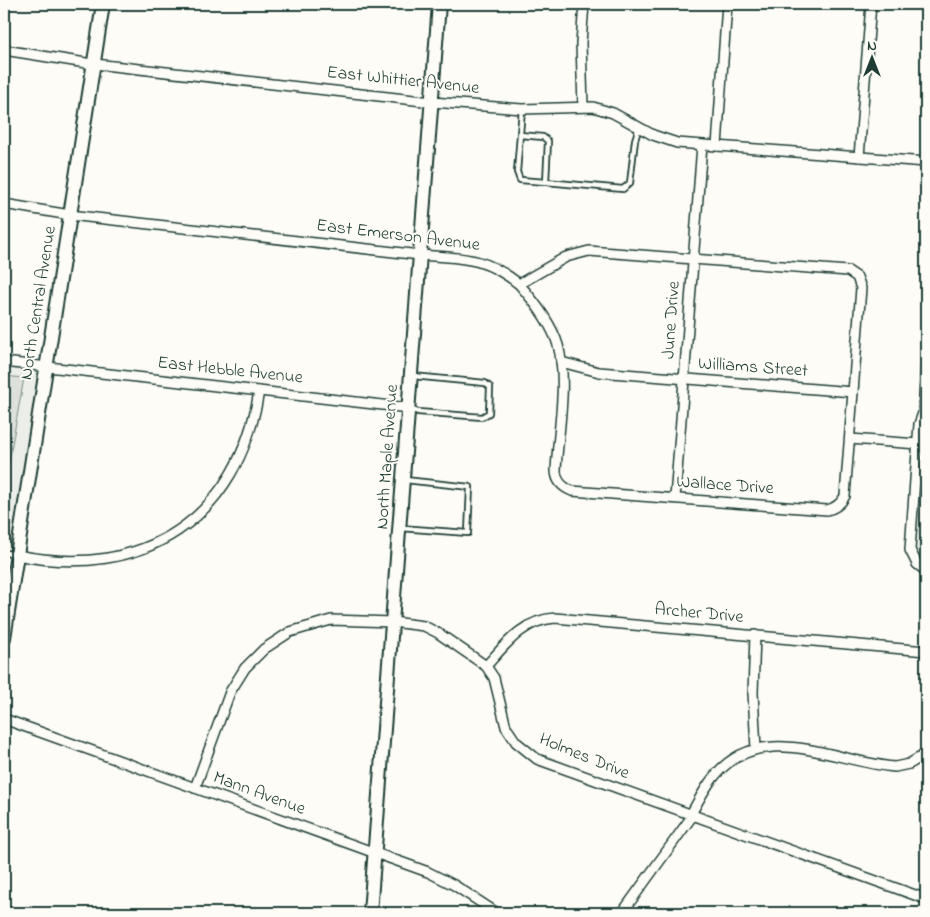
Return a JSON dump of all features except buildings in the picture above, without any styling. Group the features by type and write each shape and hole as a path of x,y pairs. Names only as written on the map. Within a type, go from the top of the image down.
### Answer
{"main road":[{"name":"North Central Avenue","path":"4,638 103,4"},
{"name":"North Maple Avenue","path":"370,913 439,4"}],"street":[{"path":"583,107 581,43 584,4"},
{"path":"727,4 717,146 926,162"},
{"path":"859,157 870,4"},
{"name":"East Whittier Avenue","path":"4,50 94,64 432,102 522,109 583,107 605,110 666,141 717,146"},
{"name":"June Drive","path":"675,498 702,144"},
{"name":"East Emerson Avenue","path":"4,204 70,214 477,260 491,264 519,284"},
{"path":"519,284 566,257 583,252 692,258"},
{"name":"Wallace Drive","path":"519,284 544,316 558,345 562,385 556,470 559,483 572,491 833,509 840,505 845,496 860,282 853,273 848,271 692,258"},
{"name":"East Hebble Avenue","path":"4,362 409,408"},
{"name":"Williams Street","path":"561,362 590,371 853,392"},
{"path":"926,363 923,413 919,424 910,550 913,560 926,571"},
{"path":"17,555 60,562 103,560 143,549 177,531 207,506 232,474 250,435 259,391"},
{"path":"850,439 918,444"},
{"name":"Archer Drive","path":"486,666 521,630 535,622 550,618 926,651"},
{"path":"195,788 230,692 245,668 264,649 290,632 318,622 345,619 393,622 430,628 486,666"},
{"path":"755,635 753,693 756,749"},
{"name":"Holmes Drive","path":"486,666 494,678 506,727 516,742 528,753 547,763 926,898"},
{"name":"Mann Avenue","path":"4,719 375,853 444,880 497,913"},
{"path":"622,913 692,815 707,786 719,771 741,755 756,749 786,746 895,766 909,764 926,754"}],"lane":[{"path":"522,109 517,172 520,180 623,189 630,183 635,140 639,127"},
{"path":"520,135 543,137 548,141 546,182"},
{"path":"409,408 418,412 482,417 489,412 490,388 485,383 411,376"},
{"path":"915,485 926,479"},
{"path":"400,528 468,533 470,486 404,480"},
{"path":"4,553 17,555"}],"shaded area":[{"path":"4,361 46,366 4,638"},
{"path":"926,363 926,571 913,560"},
{"path":"4,376 24,378 4,489"},
{"path":"926,493 926,558 921,549"}]}
